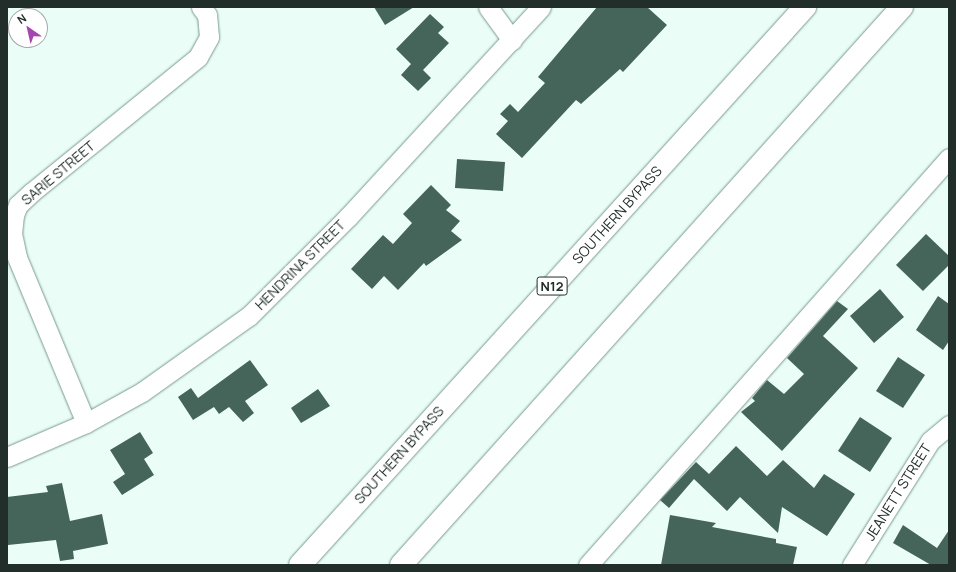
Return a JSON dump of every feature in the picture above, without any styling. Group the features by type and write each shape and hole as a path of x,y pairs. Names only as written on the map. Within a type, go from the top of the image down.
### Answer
{"highway":[{"name":"SOUTHERN BYPASS","path":"300,565 805,7"},
{"path":"401,565 902,7"}],"street":[{"name":"SARIE STREET","path":"86,424 17,257 12,234 14,214 18,205 32,192 198,57 209,37 207,15 201,7"},
{"path":"488,7 512,40"},
{"name":"HENDRINA STREET","path":"7,456 86,424 142,392 249,316 343,222 541,7"},
{"path":"588,565 949,158"},
{"name":"JEANETT STREET","path":"852,565 930,441 949,425"}],"building":[{"path":"374,7 414,7 385,25"},
{"path":"597,7 647,7 667,25 623,72 620,69 581,104 576,100 522,158 496,134 508,121 500,114 510,104 518,112 545,83 538,77"},
{"path":"430,14 444,27 438,33 449,43 423,70 431,78 418,91 401,75 411,64 396,49"},
{"path":"457,159 505,162 503,191 455,188"},
{"path":"431,185 451,205 446,210 460,221 451,231 462,240 426,266 424,263 398,290 384,276 372,289 351,269 383,235 393,244 412,223 403,214"},
{"path":"926,234 949,256 949,265 923,291 896,265"},
{"path":"880,289 904,317 874,343 850,316"},
{"path":"938,296 949,304 949,341 943,350 916,330"},
{"path":"837,301 848,309 823,336 858,368 782,451 741,412 755,401 752,398 767,380 784,394 804,374 787,358"},
{"path":"898,357 925,375 903,408 876,391"},
{"path":"250,360 268,385 245,401 254,413 243,422 229,407 219,414 214,407 193,420 178,397 191,388 198,398"},
{"path":"318,389 330,406 301,423 291,408"},
{"path":"860,417 892,438 870,472 838,451"},
{"path":"140,432 153,453 144,459 154,475 122,495 113,482 125,474 110,450"},
{"path":"736,446 767,476 783,460 814,488 824,474 855,494 827,536 782,507 778,533 740,497 727,511 694,479 669,508 660,500 696,462 709,474"},
{"path":"62,483 70,521 102,514 108,544 73,551 74,559 60,561 56,540 8,545 7,497 48,492 46,486"},
{"path":"670,515 716,523 712,527 776,539 776,543 797,547 793,565 661,565"},
{"path":"903,525 937,548 949,530 949,565 931,565 893,543"}]}
